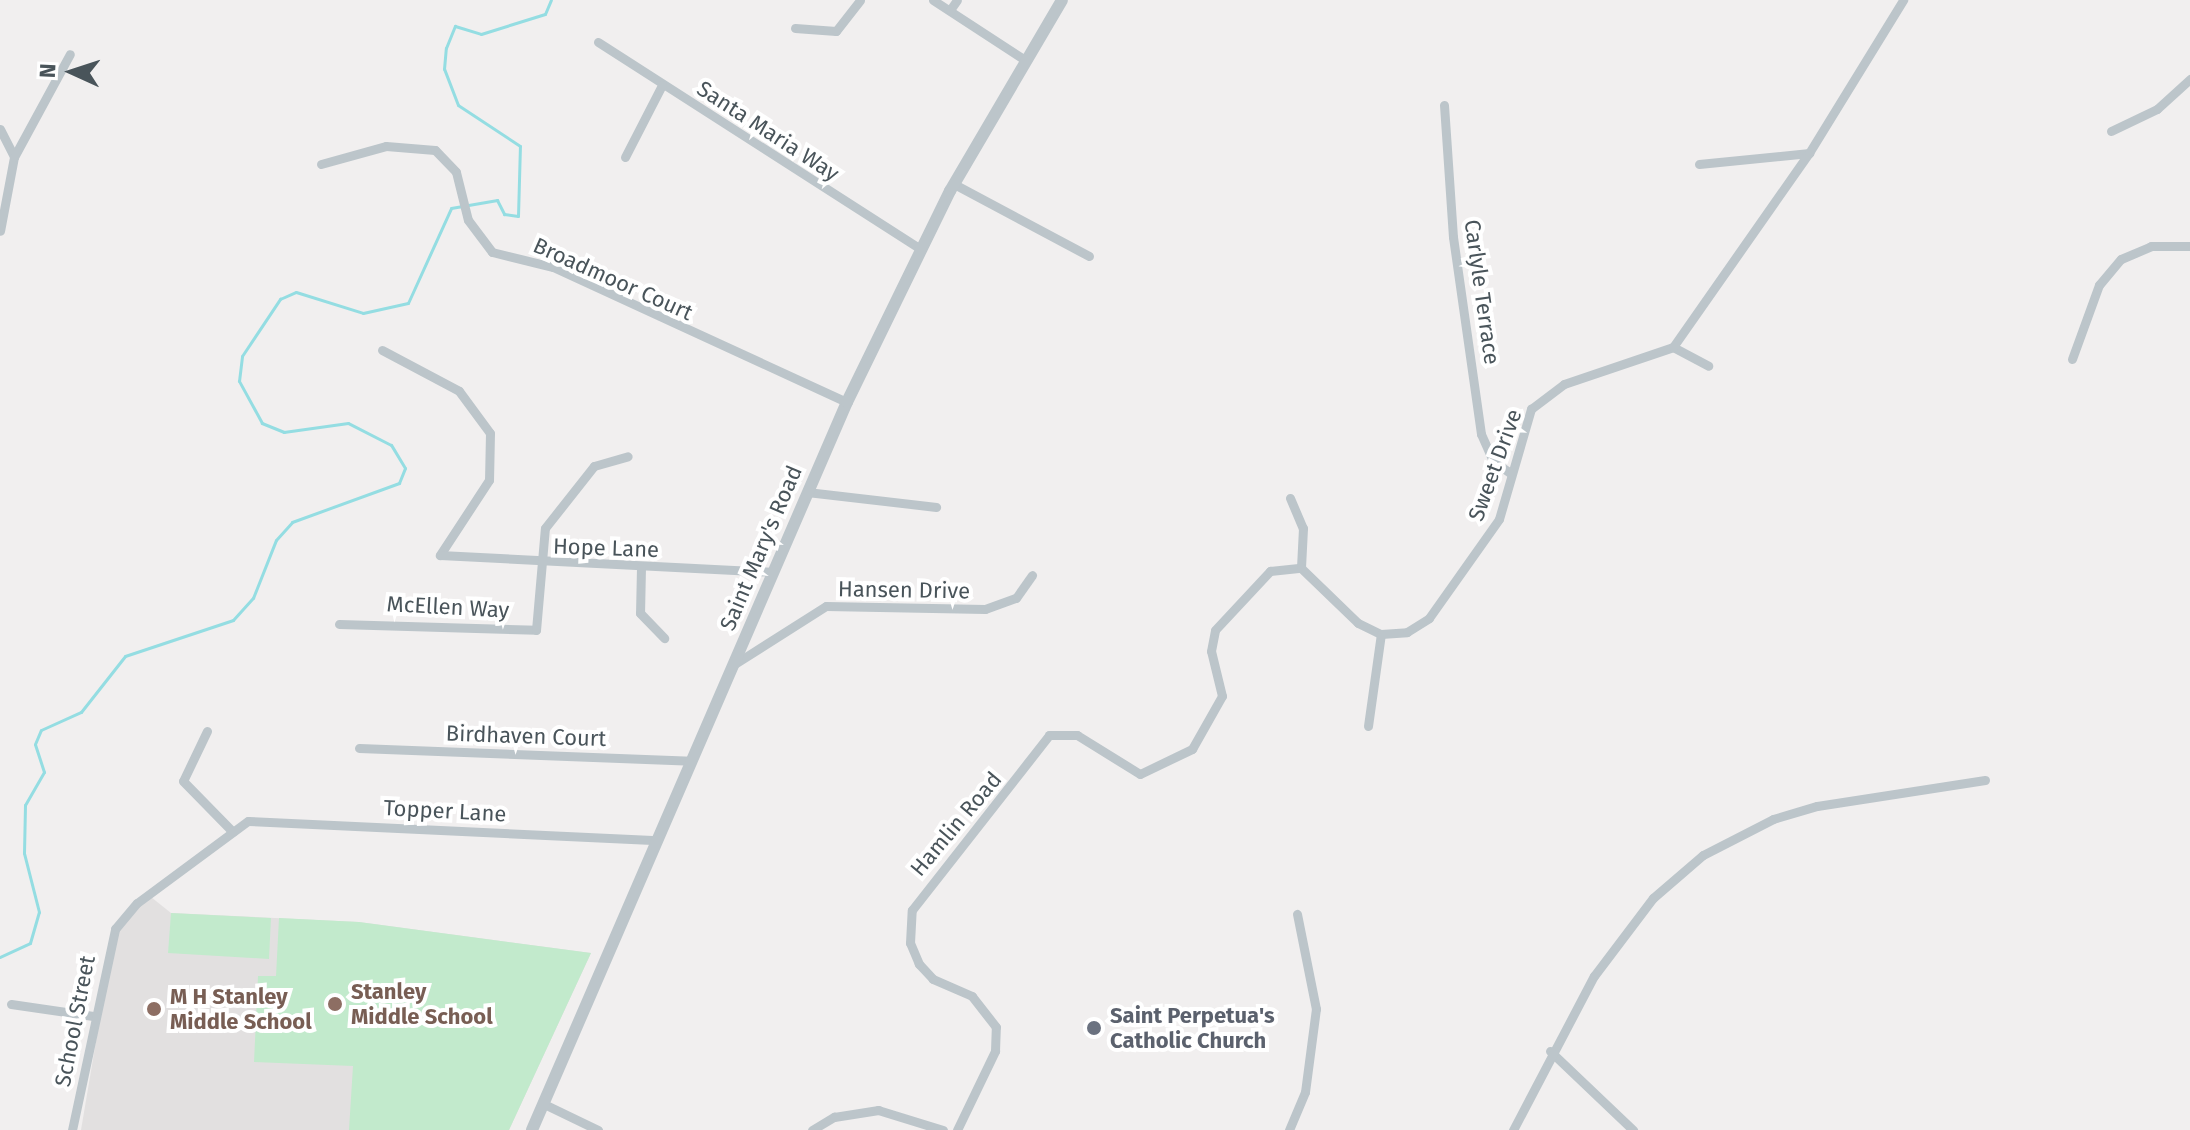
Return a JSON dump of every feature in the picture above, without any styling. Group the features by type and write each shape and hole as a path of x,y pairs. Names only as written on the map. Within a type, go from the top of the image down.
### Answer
{"street":[{"path":"795,28 836,31 860,0"},
{"path":"933,0 1025,60"},
{"path":"950,10 957,0"},
{"name":"Saint Mary's Road","path":"532,1130 771,572 919,248 1062,0"},
{"path":"1708,366 1673,347 1809,153 1903,0"},
{"name":"Santa Maria Way","path":"598,42 919,248"},
{"path":"0,231 14,157 70,54"},
{"path":"2111,131 2157,109 2190,79"},
{"path":"625,157 662,85"},
{"name":"Carlyle Terrace","path":"1444,105 1453,237 1474,342 1481,434 1493,461 1510,473"},
{"path":"0,129 14,157"},
{"name":"Broadmoor Court","path":"321,164 421,145 446,160 462,189 468,220 492,252 553,267 847,402"},
{"path":"1699,164 1809,153"},
{"path":"954,184 1089,256"},
{"path":"2072,359 2099,285 2121,259 2151,246 2190,246"},
{"name":"Sweet Drive","path":"1381,634 1407,632 1449,597 1499,519 1531,409 1564,384 1673,347"},
{"name":"Hope Lane","path":"382,350 459,391 490,433 489,480 440,555 539,563 771,572"},
{"path":"539,563 545,528 569,493 594,466 628,456"},
{"path":"807,492 936,507"},
{"path":"1290,498 1303,528 1301,568 1358,623 1381,634 1368,726"},
{"name":"McEllen Way","path":"339,624 536,630 539,563"},
{"path":"641,567 640,613 664,638"},
{"name":"Hamlin Road","path":"957,1130 995,1051 996,1027 972,996 926,974 913,952 910,918 940,866 1049,735 1077,735 1140,774 1174,762 1208,731 1219,709 1221,679 1211,651 1221,619 1270,571 1301,568"},
{"name":"Hansen Drive","path":"733,665 826,606 985,609 1016,598 1032,575"},
{"path":"207,731 183,781 233,832"},
{"name":"Birdhaven Court","path":"359,748 691,761"},
{"path":"1513,1130 1550,1051 1594,976 1653,898 1703,855 1817,806 1985,780"},
{"name":"Topper Lane","path":"233,832 267,819 658,840"},
{"name":"School Street","path":"72,1130 107,947 121,920 233,832"},
{"path":"1289,1130 1297,1115 1316,1009 1297,914"},
{"path":"11,1004 93,1016"},
{"path":"1550,1051 1633,1130"},
{"path":"544,1104 598,1130"},
{"path":"812,1130 834,1117 878,1110 943,1130"}],"shaded area":[{"name":"Stanley Middle School","path":"151,897 171,913 359,922 591,953 509,1130 81,1130 115,929"}],"green space":[{"path":"171,913 271,918 269,959 168,953"},
{"path":"279,918 359,922 591,953 509,1130 349,1130 353,1066 254,1062 258,976 276,976"}],"waterway":[{"path":"0,957 30,943 39,912 24,853 25,805 44,772 35,744 41,730 81,712 125,656 233,620 253,598 276,540 292,522 399,483 405,468 391,445 348,423 284,432 262,423 239,381 242,356 280,299 296,292 363,313 408,303 451,208 497,200 504,214 518,216 520,146 458,105 444,69 446,48 455,26 481,34 545,14 551,0"}],"place":[{"name":"Stanley Middle School","path":"335,1004"},
{"name":"M H Stanley Middle School","path":"154,1009"},
{"name":"Saint Perpetua's Catholic Church","path":"1094,1028"}]}
